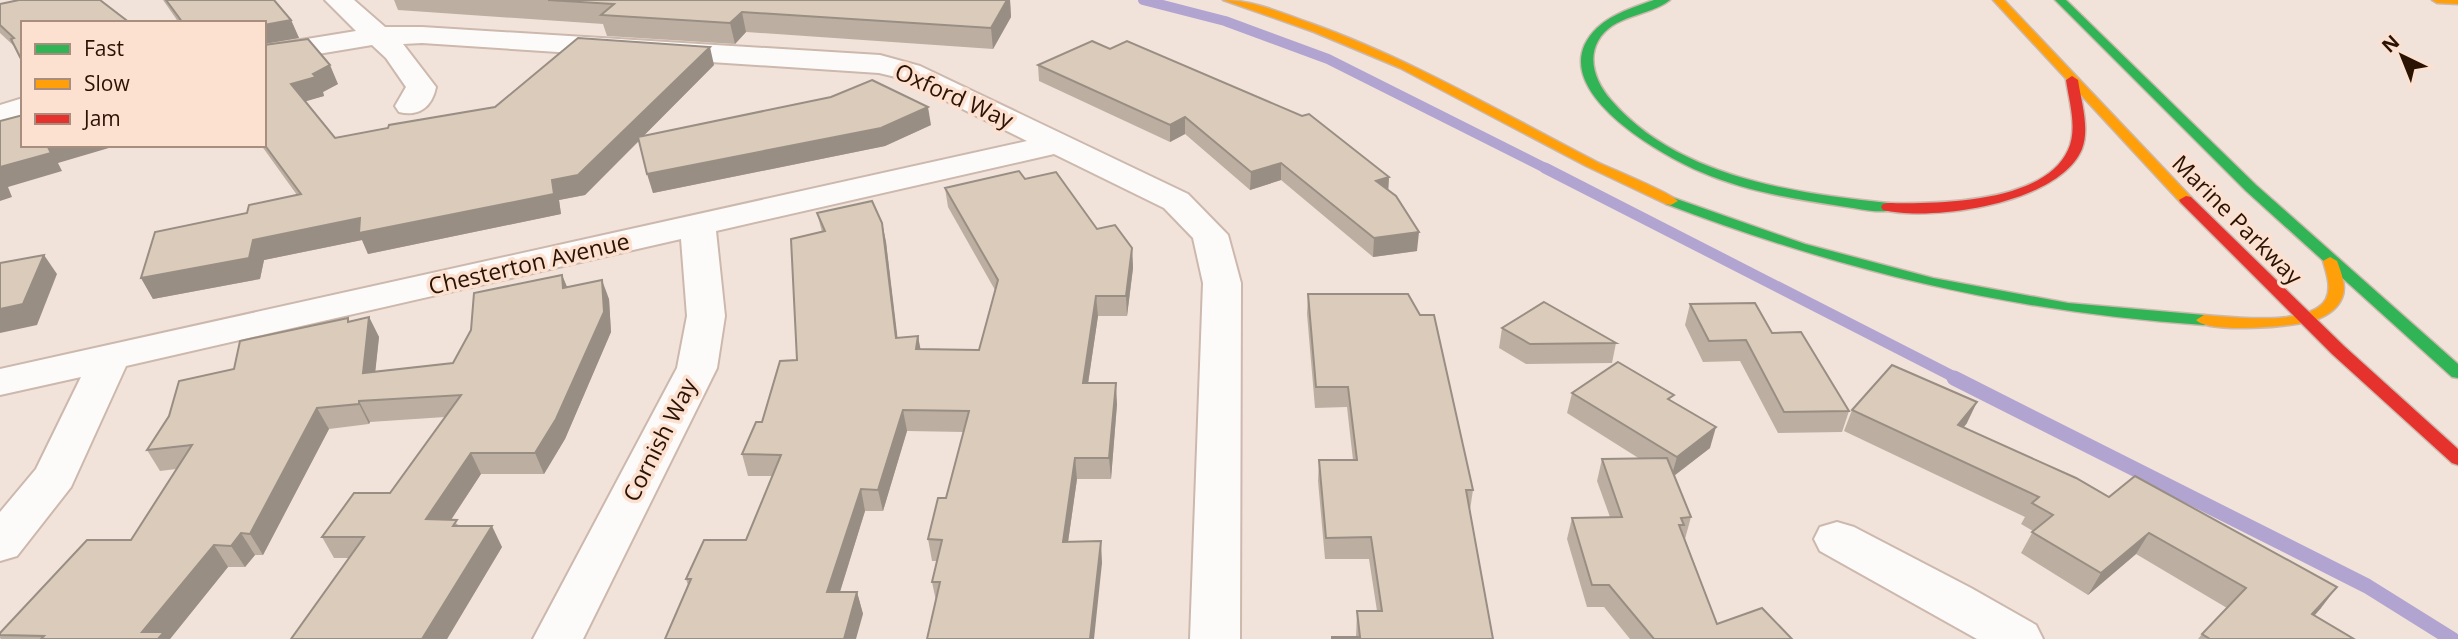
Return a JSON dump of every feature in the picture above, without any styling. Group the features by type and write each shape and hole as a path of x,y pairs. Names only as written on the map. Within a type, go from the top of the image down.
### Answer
{"main road":[{"path":"1228,0 1293,17 1331,31 1451,88 1591,166 1721,221 1808,250 1943,284 2085,309 2235,323 2305,320 2326,311 2336,297 2339,282 2330,261"},
{"path":"1665,0 1619,16 1600,31 1588,50 1586,71 1596,94 1616,116 1646,139 1686,160 1784,192 1873,205 1943,206 1992,201 2032,187 2058,172 2075,150 2078,126 2072,80"},
{"name":"Marine Parkway","path":"2060,0 2196,136 2330,261 2458,373"},
{"path":"2437,0 2458,1"},
{"name":"Marine Parkway","path":"2003,6 2109,122 2305,320 2458,459"}],"street":[{"path":"338,0 404,60 421,87 419,96 410,106"},
{"name":"Oxford Way","path":"266,55 376,36 422,35 880,64 909,72 1176,201 1210,235 1222,283 1215,639"},
{"path":"0,115 21,108"},
{"name":"Chesterton Avenue","path":"0,382 1056,144"},
{"name":"Cornish Way","path":"558,639 697,368 706,316 698,226"},
{"path":"0,544 55,476 110,358"},
{"path":"1837,539 2018,639"}],"building":[{"path":"19,0 100,0 127,21 21,21 21,59 11,39 14,38 0,25 0,4"},
{"path":"166,0 274,0 291,20 266,25 266,21 182,21"},
{"path":"548,0 1007,0 991,28 742,12 730,23 601,15 614,4"},
{"path":"578,38 710,47 578,175 552,180 554,194 359,233 360,218 253,240 249,258 141,278 155,232 247,213 249,205 301,194 266,147 266,45 308,39 330,65 313,74 316,77 291,84 335,138 388,128 389,125 495,107"},
{"path":"1092,41 1110,49 1127,41 1302,116 1309,114 1389,177 1376,181 1396,196 1419,232 1374,238 1281,163 1251,172 1185,117 1170,125 1038,65"},
{"path":"872,80 928,107 881,128 647,174 638,137 831,97"},
{"path":"21,116 21,147 48,147 51,153 0,167 0,121"},
{"path":"1019,171 1025,179 1056,172 1097,229 1115,225 1132,248 1126,296 1096,296 1083,383 1116,383 1109,458 1075,458 1063,542 1101,541 1090,639 927,639 940,582 932,582 942,540 928,539 938,498 946,498 969,411 903,410 878,490 861,489 827,592 857,592 844,639 665,639 691,579 686,579 704,540 746,540 781,455 742,454 756,422 762,422 780,361 797,360 791,239 825,231 817,213 872,201 882,223 896,338 918,336 916,349 979,350 998,280 945,188"},
{"path":"44,255 23,304 0,309 0,263"},
{"path":"562,275 563,288 602,280 604,312 556,419 535,453 471,453 426,519 457,520 453,526 492,526 422,639 291,639 364,537 322,537 354,493 390,493 461,395 359,401 359,404 317,408 250,534 241,533 231,546 214,545 142,632 164,632 158,639 41,639 44,636 0,635 87,540 131,540 192,445 147,450 169,416 179,381 234,369 240,341 348,318 348,322 369,317 363,373 453,363 471,330 474,293"},
{"path":"1308,294 1408,294 1420,315 1434,315 1473,490 1466,490 1493,639 1332,639 1360,637 1357,611 1382,611 1371,537 1326,538 1319,460 1357,460 1348,387 1316,387"},
{"path":"1544,302 1616,343 1530,344 1502,328"},
{"path":"1755,303 1772,333 1801,332 1849,411 1784,412 1746,340 1709,341 1690,304"},
{"path":"1618,362 1674,395 1668,399 1716,427 1677,457 1572,393"},
{"path":"1892,365 1977,402 1958,425 2076,478 2109,497 2135,476 2337,587 2312,614 2354,639 2210,639 2202,634 2246,588 2149,533 2101,573 2032,532 2053,515 2032,503 2039,497 1852,410"},
{"path":"1667,458 1691,517 1681,518 1684,525 1679,525 1717,624 1762,608 1792,639 1654,639 1609,585 1592,585 1572,518 1622,517 1602,459"}],"waterway":[{"path":"1143,0 1225,21 1328,59 1549,170"},
{"path":"1545,168 1958,379"},
{"path":"1954,378 2367,586 2452,639"}],"traffic: fast":[{"path":"1665,0 1625,15 1602,30 1593,40 1588,52 1589,74 1598,91 1615,112 1643,135 1707,170 1779,191 1888,207"},
{"path":"2060,0 2251,188 2458,373"},
{"path":"1671,201 1800,247 1933,283 2068,307 2204,320"}],"traffic: slow":[{"path":"1228,0 1318,29 1376,53 1461,94 1590,163 1671,201"},
{"path":"1998,0 2186,200"},
{"path":"2437,0 2458,1"},
{"path":"2204,320 2275,322 2313,316 2326,309 2334,299 2336,284 2330,261"}],"traffic: jam":[{"path":"1888,207 1963,205 2020,193 2044,182 2063,168 2075,150 2078,124 2072,80"},
{"path":"2186,200 2338,350 2458,459"}]}
